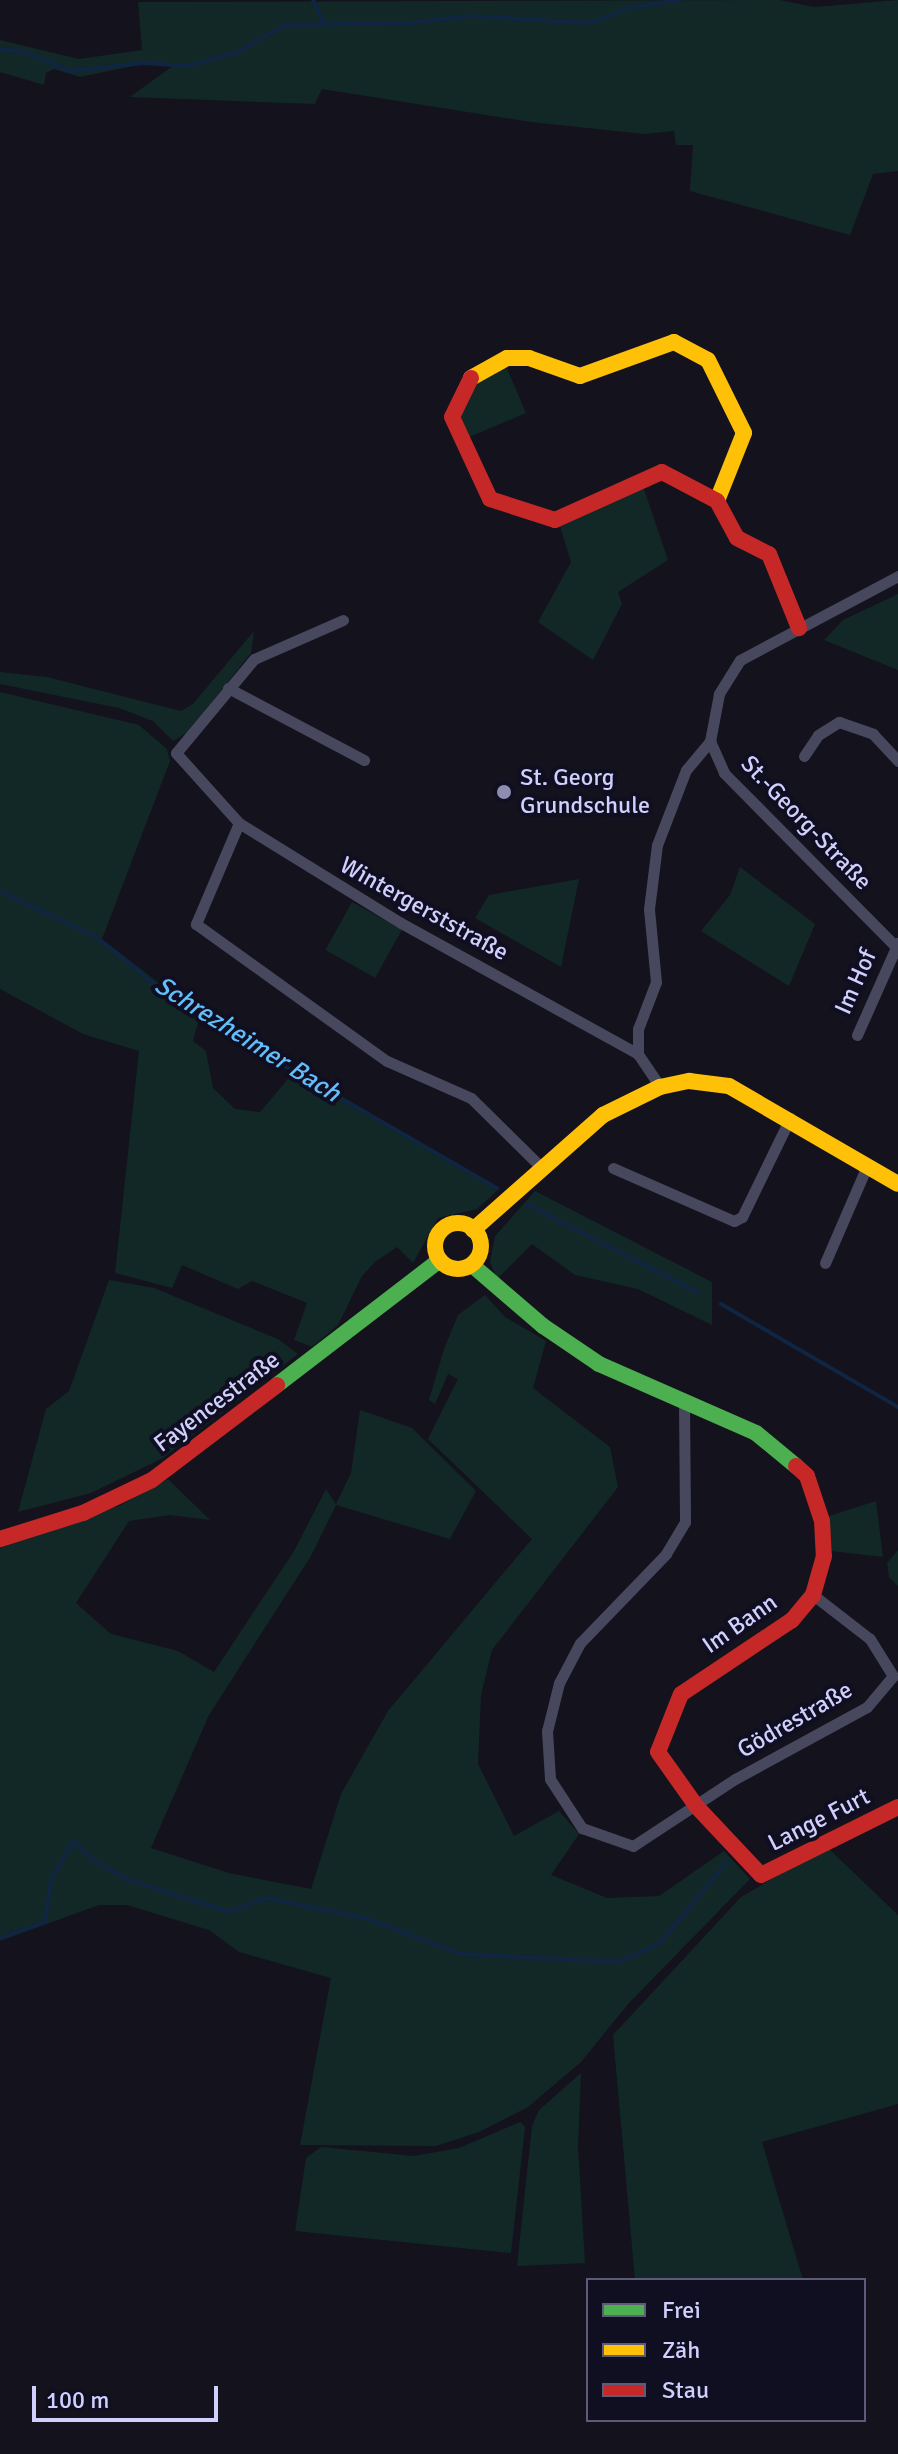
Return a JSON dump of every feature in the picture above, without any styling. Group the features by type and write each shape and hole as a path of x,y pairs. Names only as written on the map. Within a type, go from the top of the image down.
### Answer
{"street":[{"path":"717,501 744,433 708,360 674,342 580,376 529,358 507,358 472,376 452,417 490,499 539,519 555,520 662,472 717,501 737,538 769,554 799,628"},
{"path":"638,1054 638,1029 656,982 649,909 657,845 686,770 710,741 719,694 740,660 898,576"},
{"path":"343,620 254,659 228,688 364,760"},
{"name":"Wintergerststraße","path":"228,688 176,753 239,823 401,923 638,1054 660,1087"},
{"path":"804,756 818,735 839,722 873,734 898,761"},
{"name":"St.-Georg-Straße","path":"710,741 724,773 897,946"},
{"path":"239,823 196,924 387,1061 471,1098 542,1168"},
{"name":"Im Hof","path":"857,1035 897,946"},
{"path":"473,1230 603,1115 660,1087 689,1081 729,1086 790,1118 898,1184"},
{"path":"613,1168 734,1221 742,1217 790,1118"},
{"path":"825,1263 867,1166"},
{"path":"460,1224 473,1230 481,1248 472,1265 458,1269 440,1260 435,1246 440,1232 460,1224"},
{"name":"Fayencestraße","path":"0,1539 83,1513 152,1480 440,1260"},
{"name":"Im Bann","path":"472,1265 532,1318 599,1364 756,1433 807,1476 822,1521 824,1556 813,1595 792,1620 681,1694 658,1752 697,1807 761,1875"},
{"path":"684,1403 685,1522 666,1554 580,1643 559,1683 547,1731 550,1779 582,1828 633,1846 697,1807"},
{"name":"Gödrestraße","path":"697,1807 735,1779 867,1707 893,1676 870,1639 813,1595"},
{"name":"Lange Furt","path":"761,1875 898,1807"}],"green space":[{"path":"780,0 814,7 898,0 898,171 873,174 850,235 690,191 693,145 676,145 674,131 644,134 531,122 322,89 315,104 130,97 174,65 143,64 80,77 54,69 46,73 44,85 0,72 0,40 79,59 142,50 138,2"},
{"path":"506,366 526,413 467,438 457,418 475,380"},
{"path":"643,486 668,560 618,592 622,604 593,660 538,622 571,562 559,523"},
{"path":"898,594 898,670 824,640 843,620"},
{"path":"254,631 251,653 187,733 173,741 153,721 119,708 0,684 0,672 47,677 181,711 193,704"},
{"path":"0,692 139,725 167,749 170,761 102,939 200,1015 193,1041 206,1051 213,1088 235,1109 260,1112 293,1073 500,1188 477,1209 438,1218 413,1263 397,1247 376,1261 362,1276 338,1325 312,1347 294,1340 307,1303 252,1281 238,1289 182,1265 172,1288 115,1273 139,1051 83,1034 0,989"},
{"path":"740,867 815,924 789,986 701,931 730,895"},
{"path":"579,879 561,967 475,918 489,895"},
{"path":"352,902 402,930 375,978 325,950"},
{"path":"535,1191 712,1282 712,1325 638,1289 575,1275 532,1244 497,1279 490,1262 495,1236"},
{"path":"109,1280 154,1288 278,1339 298,1354 163,1458 91,1493 18,1512 46,1409 69,1391"},
{"path":"485,1295 505,1317 546,1341 533,1388 610,1447 618,1487 492,1650 481,1695 478,1764 514,1836 559,1811 579,1834 551,1875 607,1898 659,1896 724,1851 750,1879 629,2003 581,2062 528,2107 479,2132 436,2146 300,2145 331,1978 239,1952 209,1930 127,1905 99,1905 0,1941 0,1545 119,1506 168,1479 210,1520 170,1515 129,1521 76,1603 111,1634 178,1651 214,1672 294,1551 326,1489 336,1504 351,1473 360,1410 412,1428 476,1491 450,1539 336,1505 311,1556 209,1715 151,1848 229,1873 311,1889 341,1794 388,1711 532,1539 428,1439 458,1379 448,1374 435,1404 429,1400 444,1349 458,1315"},
{"path":"876,1501 883,1557 831,1551 829,1516"},
{"path":"898,1550 898,1586 889,1577 887,1563"},
{"path":"827,1847 898,1915 898,2104 762,2142 802,2278 635,2278 613,2035 741,1897"},
{"path":"581,2073 578,2147 585,2263 517,2266 532,2126 539,2110"},
{"path":"520,2122 525,2127 511,2253 295,2231 306,2158 321,2147 414,2156 459,2148"}],"waterway":[{"path":"313,0 323,21"},
{"path":"0,49 25,52 70,71 144,63 188,66 238,52 285,25 408,23 472,16 591,23 628,8 680,0"},
{"name":"Schrezheimer Bach","path":"0,891 96,937 183,1007 496,1188"},
{"name":"Schrezheimer Bach","path":"528,1205 699,1293"},
{"name":"Schrezheimer Bach","path":"721,1304 898,1407"},
{"path":"0,1938 45,1922 51,1879 74,1841 93,1860 127,1879 229,1912 266,1898 365,1918 461,1954 618,1962 660,1943 727,1862"}],"traffic: fast":[{"path":"277,1385 440,1260"},
{"path":"472,1265 543,1326 599,1364 756,1433 796,1466"}],"traffic: slow":[{"path":"471,378 507,358 529,358 580,376 674,342 708,360 744,433 717,501"},
{"path":"473,1230 603,1115 660,1087 689,1081 729,1086 898,1184"},
{"path":"458,1223 474,1230 481,1246 474,1262 458,1269 442,1262 435,1246 442,1230 458,1223"}],"traffic: jam":[{"path":"471,378 452,417 490,499 555,520 662,472 717,501 737,538 769,554 799,628"},
{"path":"0,1539 83,1513 152,1480 277,1385"},
{"path":"796,1466 807,1476 822,1521 824,1556 813,1595 792,1620 681,1694 658,1752 697,1807 761,1875 898,1807"}],"place":[{"name":"St. Georg Grundschule","path":"504,792"}]}
